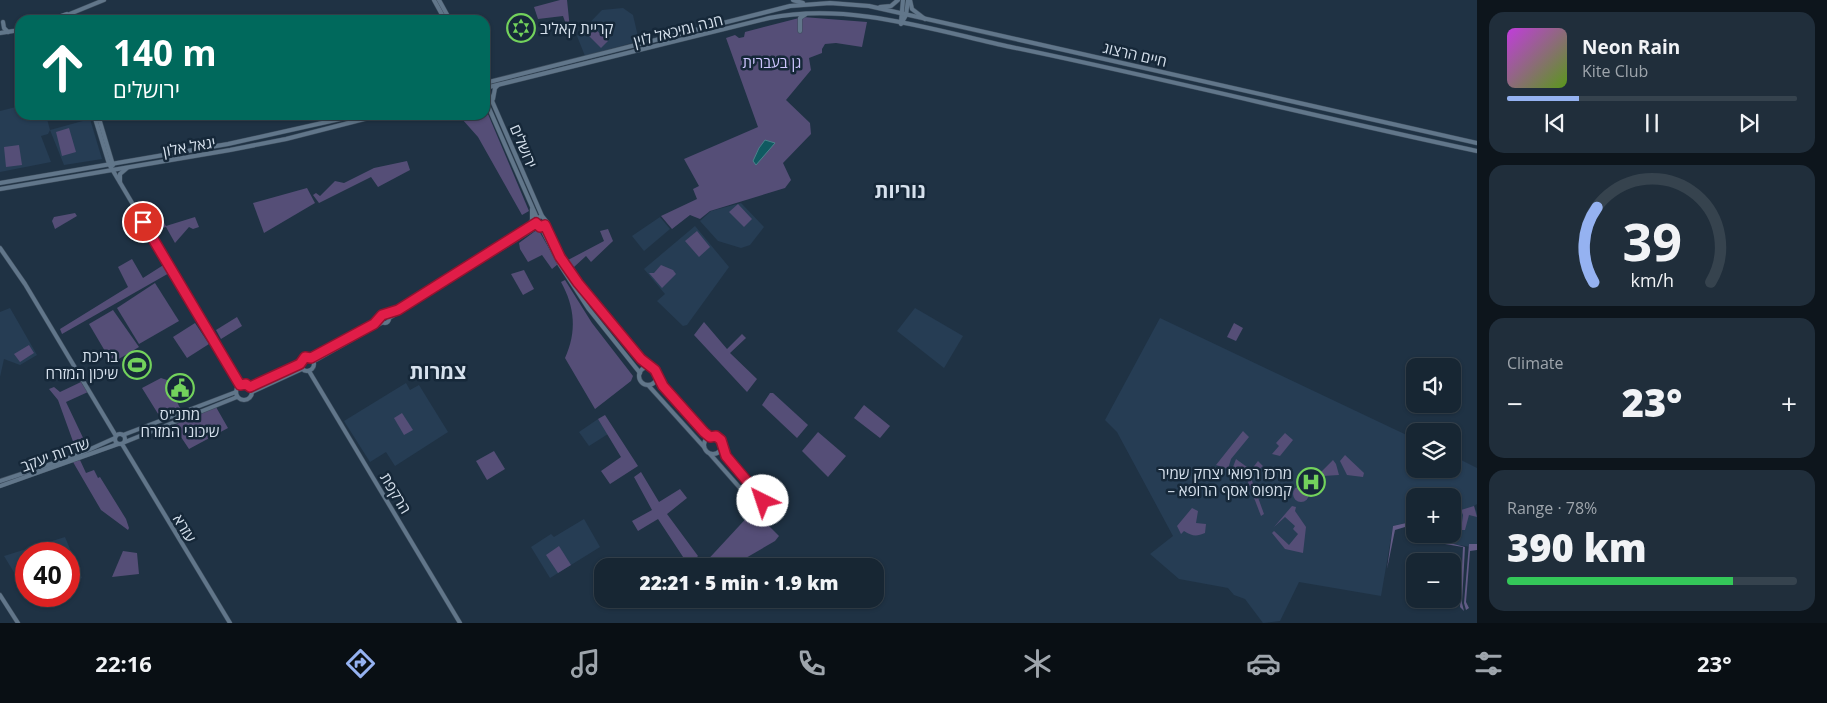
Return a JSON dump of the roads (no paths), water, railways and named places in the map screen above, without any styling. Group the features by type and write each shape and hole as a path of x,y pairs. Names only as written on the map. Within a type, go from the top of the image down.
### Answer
{"street":[{"path":"70,15 104,0"},
{"path":"434,0 442,15"},
{"path":"439,0 447,15"},
{"path":"793,0 818,4"},
{"path":"869,6 887,7 898,0"},
{"path":"901,24 903,0"},
{"path":"903,14 909,0"},
{"path":"909,0 912,9 929,21"},
{"name":"חיים הרצוג","path":"786,7 818,4 869,6 1477,143"},
{"name":"חנה ומיכאל לוין","path":"490,85 786,7"},
{"path":"800,31 801,17 809,13"},
{"name":"חיים הרצוג","path":"789,14 852,15 901,24 1477,151"},
{"name":"חנה ומיכאל לוין","path":"490,86 789,14"},
{"path":"3,22 4,28 8,32"},
{"path":"0,33 15,31"},
{"path":"492,101 495,88 499,85"},
{"name":"ירושלים","path":"490,97 539,217"},
{"name":"ירושלים","path":"490,110 530,202 539,217"},
{"path":"96,120 111,164"},
{"path":"99,120 112,170 240,385"},
{"name":"יגאל אלון","path":"0,183 228,144 336,120"},
{"name":"יגאל אלון","path":"0,189 286,139 360,120"},
{"path":"120,182 120,174 127,168"},
{"path":"525,231 532,220 530,202"},
{"path":"301,366 302,358 313,360 382,321 382,315 388,316 546,220 539,217"},
{"path":"539,217 540,225 560,265 590,312 640,373 641,381 648,385 704,447 748,497 752,505 762,503 764,495 756,490 726,456 719,438 710,437 705,440 704,447"},
{"path":"388,316 525,231 540,225"},
{"path":"540,225 574,277 650,367 655,370 657,378 710,437"},
{"path":"0,248 9,259 116,437 123,436 236,392 240,385"},
{"path":"250,387 301,366 311,371 313,360"},
{"path":"236,392 237,397 241,400 247,400 252,392 301,366"},
{"path":"640,373 644,368 650,367"},
{"name":"הרקפת","path":"311,371 460,623"},
{"path":"648,385 653,384 657,378"},
{"path":"240,385 246,384 252,392"},
{"name":"שדרות יעקב","path":"0,486 122,443 237,397"},
{"path":"122,443 123,436"},
{"name":"עזרא","path":"116,437 122,443 230,623"},
{"name":"שדרות יעקב","path":"0,482 74,456 116,437"},
{"path":"710,454 718,454 722,448"},
{"path":"748,497 751,491 756,490"},
{"path":"0,596 18,623"}],"place":[{"name":"קריית קאליב","path":"521,28"},
{"name":"בריכת שיכון המזרח","path":"137,365"},
{"name":"מתנ\"ס שיכוני המזרח","path":"180,388"},
{"name":"מרכז רפואי יצחק שמיר – קמפוס אסף הרופא","path":"1311,482"}],"district":[{"name":"נוריות","path":"900,190"},
{"name":"צמרות","path":"438,371"}],"park label":[{"name":"גן בעברית","path":"772,62"}]}
